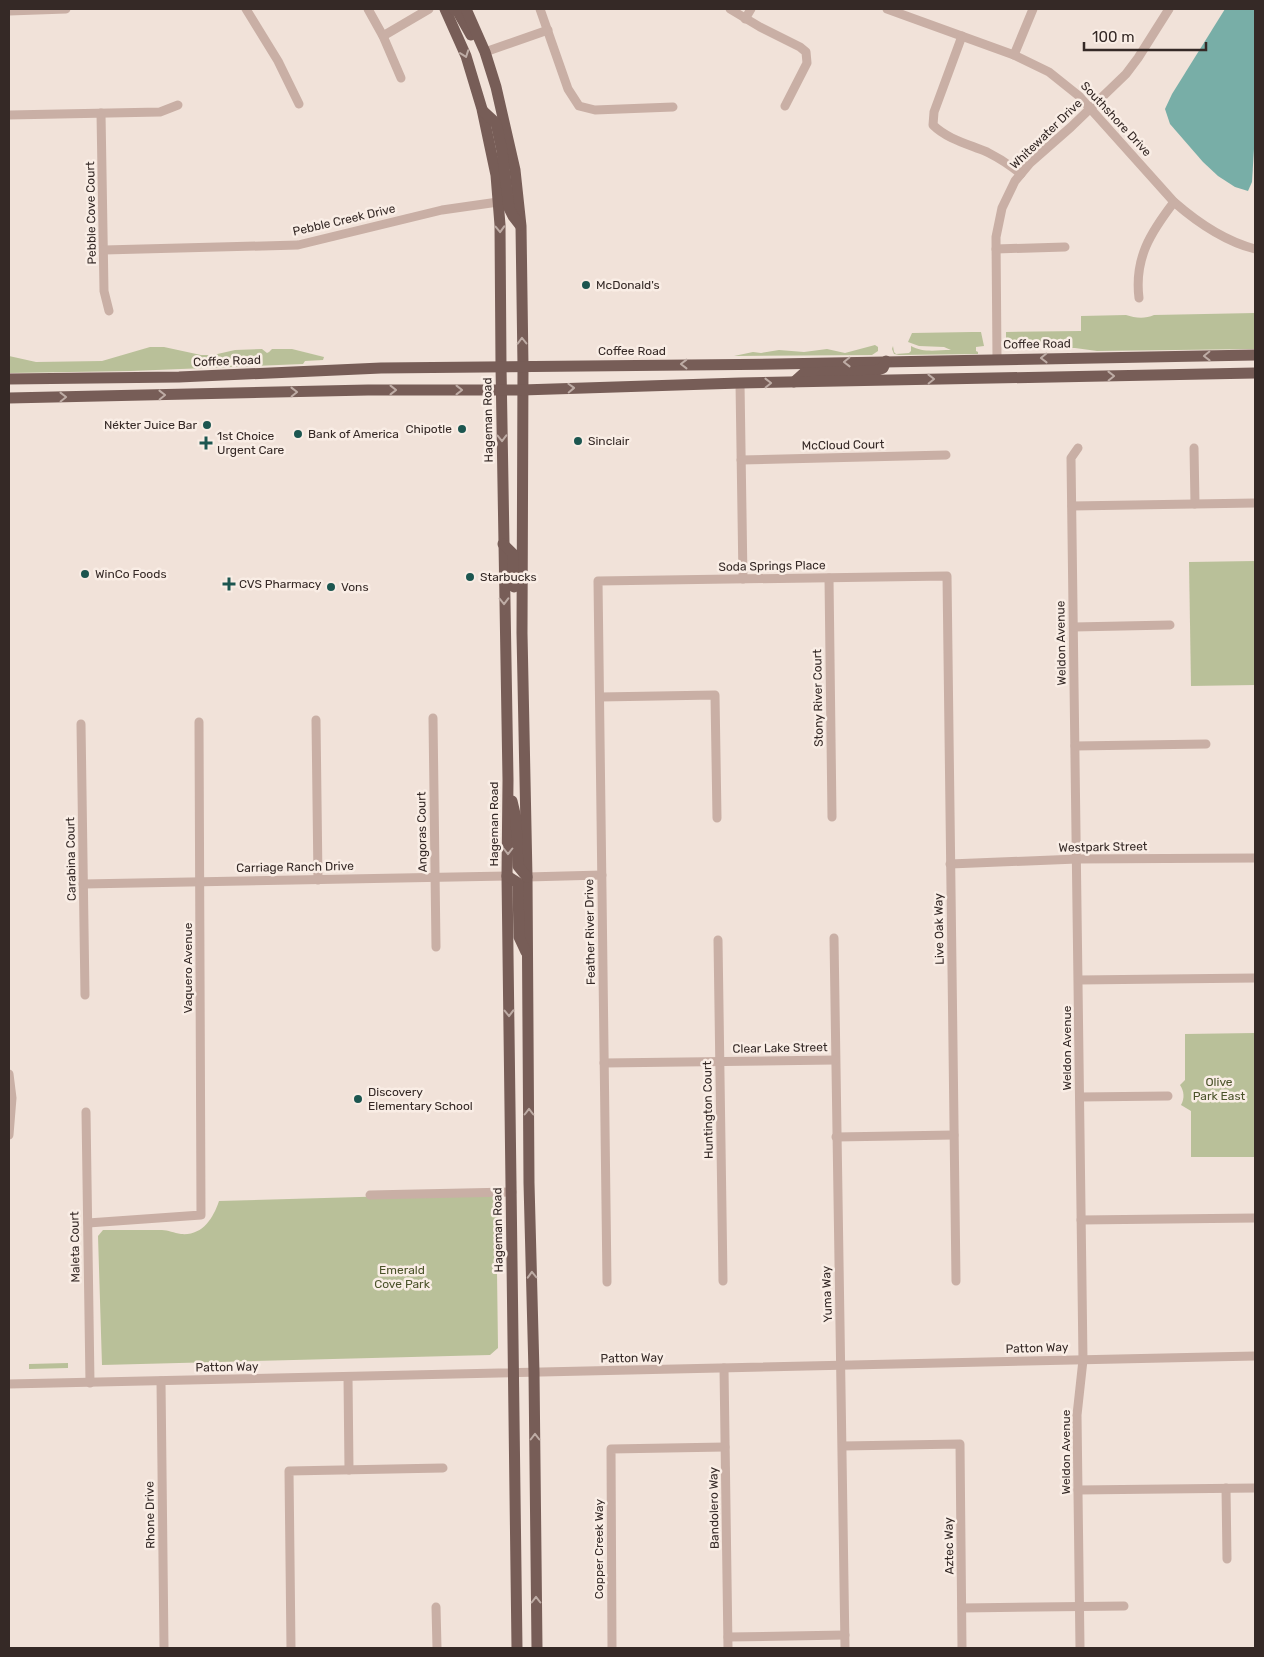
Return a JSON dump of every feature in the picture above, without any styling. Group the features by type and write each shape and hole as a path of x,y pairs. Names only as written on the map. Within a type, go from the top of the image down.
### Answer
{"main road":[{"name":"Hageman Road","path":"446,9 466,56 482,109 496,175 500,225 517,1648"},
{"path":"453,9 458,12 470,35 485,52"},
{"path":"466,9 485,52 496,87 515,170 521,226 523,366 522,633 528,877 529,1182 534,1372 537,1648"},
{"path":"482,109 496,123 502,151 509,208 521,226"},
{"name":"Coffee Road","path":"9,379 198,376 381,368 1255,355"},
{"path":"794,382 804,373 874,371 883,368 886,361"},
{"path":"9,398 368,390 522,390 740,383 1255,373"},
{"path":"503,544 513,554 515,608 522,633"},
{"path":"508,780 516,818 518,866 528,877"},
{"path":"508,876 518,883 519,938 527,956"}],"street":[{"path":"9,11 66,9"},
{"path":"246,9 278,61 299,104"},
{"path":"368,9 383,36 401,78"},
{"path":"383,36 429,9"},
{"path":"540,9 568,89 579,106 595,110 673,108"},
{"path":"730,9 806,52 807,63 785,106"},
{"path":"745,18 751,9"},
{"name":"Southshore Drive","path":"887,9 1014,55 1049,72 1091,108 1174,202 1202,225 1255,249"},
{"path":"1014,55 1033,9"},
{"name":"Whitewater Drive","path":"997,359 996,248 998,222 1007,194 1030,163 1126,74 1169,9"},
{"path":"485,52 548,30"},
{"path":"962,36 934,112 933,125 942,133 995,156 1021,174"},
{"path":"9,115 160,112 178,104"},
{"name":"Pebble Cove Court","path":"102,113 104,291 109,311"},
{"name":"Pebble Creek Drive","path":"104,250 298,245 442,210 498,202"},
{"path":"1139,298 1137,283 1138,267 1152,234 1174,202"},
{"path":"996,248 1065,247"},
{"path":"740,383 743,579"},
{"name":"Weldon Avenue","path":"1078,448 1071,458 1083,1360 1077,1415 1080,1648"},
{"path":"1194,448 1195,504"},
{"name":"McCloud Court","path":"741,460 946,455"},
{"path":"1072,506 1255,503"},
{"name":"Soda Springs Place","path":"598,581 947,576"},
{"name":"Live Oak Way","path":"947,576 956,1281"},
{"name":"Stony River Court","path":"829,578 832,817"},
{"name":"Feather River Drive","path":"598,581 607,1282"},
{"path":"1074,627 1170,625"},
{"path":"600,697 715,695 717,818"},
{"name":"Angoras Court","path":"433,718 436,947"},
{"path":"316,720 318,880"},
{"name":"Vaquero Avenue","path":"88,1223 201,1214 198,722"},
{"name":"Carabina Court","path":"81,724 85,995"},
{"path":"1075,746 1206,744"},
{"name":"Westpark Street","path":"950,864 1077,860 1255,858"},
{"path":"528,877 602,875"},
{"name":"Carriage Ranch Drive","path":"83,884 508,876"},
{"name":"Yuma Way","path":"834,938 845,1648"},
{"name":"Huntington Court","path":"718,940 723,1281"},
{"path":"1079,980 1255,978"},
{"name":"Clear Lake Street","path":"604,1063 835,1060"},
{"path":"9,1074 12,1098 9,1136"},
{"path":"1080,1097 1168,1096"},
{"name":"Maleta Court","path":"86,1112 90,1382"},
{"path":"836,1137 954,1135"},
{"path":"370,1195 512,1192"},
{"path":"1081,1220 1255,1218"},
{"name":"Patton Way","path":"9,1384 1255,1356"},
{"name":"Bandolero Way","path":"724,1368 728,1648"},
{"path":"348,1377 349,1470"},
{"name":"Rhone Drive","path":"161,1381 164,1648"},
{"name":"Aztec Way","path":"843,1446 960,1444 962,1648"},
{"name":"Copper Creek Way","path":"612,1648 611,1449 725,1447"},
{"path":"291,1648 289,1471 443,1468"},
{"path":"1226,1488 1226,1559"},
{"path":"1078,1490 1255,1488"},
{"path":"962,1608 1124,1606"},
{"path":"436,1607 437,1648"},
{"path":"728,1637 845,1635"}],"green space":[{"path":"1255,313 1255,349 1097,351 1012,344 1006,339 1006,332 1081,331 1081,316 1126,315 1140,318 1154,315"},
{"path":"981,332 984,346 976,347 978,354 899,355 894,354 892,349 893,346 896,354 909,353 911,346 925,350 951,350 944,347 919,346 908,342 912,333"},
{"path":"875,345 878,347 878,351 872,355 734,356 779,350 804,352 827,349 845,353"},
{"path":"150,347 164,347 201,355 213,355 235,350 262,349 267,353 272,349 292,349 324,357 323,360 305,361 303,364 131,371 9,373 9,356 36,362 102,361"},
{"path":"1255,561 1255,685 1191,686 1189,562"},
{"name":"Olive Park East","path":"1255,1033 1255,1157 1191,1157 1191,1111 1181,1105 1184,1095 1180,1085 1185,1080 1185,1034"},
{"name":"Emerald Cove Park","path":"500,1193 497,1272 498,1348 490,1355 102,1365 98,1236 103,1230 167,1230 188,1234 206,1225 219,1201"},
{"path":"68,1363 68,1368 29,1369 29,1364"}],"water":[{"path":"1225,9 1255,9 1255,132 1252,182 1248,191 1235,187 1218,176 1203,162 1170,124 1165,109 1172,94"}],"place":[{"name":"McDonald's","path":"586,285"},
{"name":"Nékter Juice Bar","path":"207,425"},
{"name":"Chipotle","path":"462,429"},
{"name":"Bank of America","path":"298,434"},
{"name":"Sinclair","path":"578,441"},
{"name":"1st Choice Urgent Care","path":"206,443"},
{"name":"WinCo Foods","path":"85,574"},
{"name":"Starbucks","path":"470,577"},
{"name":"CVS Pharmacy","path":"229,584"},
{"name":"Vons","path":"331,587"},
{"name":"Discovery Elementary School","path":"358,1099"}]}
